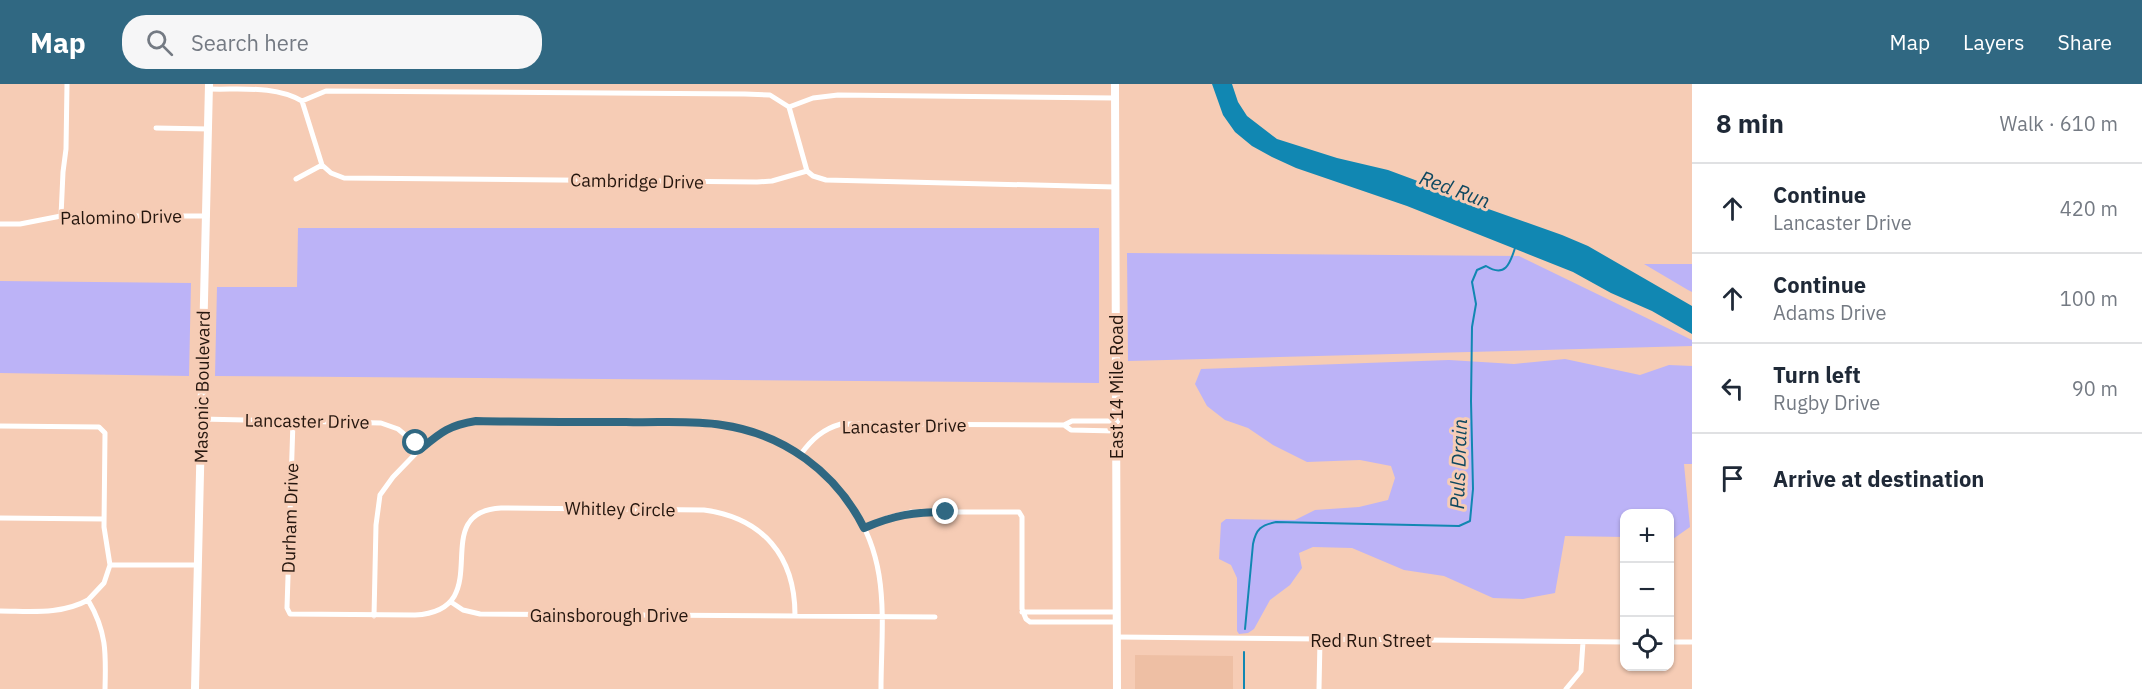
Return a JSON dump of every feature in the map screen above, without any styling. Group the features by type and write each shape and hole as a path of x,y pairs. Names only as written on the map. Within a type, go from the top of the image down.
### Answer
{"main road":[{"name":"East 14 Mile Road","path":"1115,84 1117,689"},
{"name":"Masonic Boulevard","path":"195,689 209,87"}],"street":[{"path":"62,216 67,84"},
{"path":"520,84 520,93"},
{"path":"209,87 272,90 291,94 302,100 322,165 296,180"},
{"path":"302,100 326,91 763,94 778,99 789,107 807,171 813,176 826,180 1115,187"},
{"path":"789,107 813,98 838,95 1115,98"},
{"path":"156,128 208,129"},
{"name":"Cambridge Drive","path":"322,165 331,173 344,178 757,182 807,171"},
{"name":"Palomino Drive","path":"0,224 20,224 62,216 207,216"},
{"name":"Lancaster Drive","path":"201,419 381,423 398,429 422,448"},
{"name":"Durham Drive","path":"293,421 287,608 290,615 374,616"},
{"path":"451,602 443,609 426,615 374,616 378,505 386,486 422,448 447,428 476,421 721,424 778,441 801,454 823,472 855,512 864,528 879,574 882,616 881,689"},
{"name":"Lancaster Drive","path":"801,454 816,436 841,424 1064,425 1072,421 1116,421"},
{"name":"Lancaster Drive","path":"1064,425 1071,430 1116,431"},
{"path":"0,426 102,429 105,438 104,519 110,565 104,583 88,600 79,605 60,610 0,611"},
{"name":"Whitley Circle","path":"451,602 458,591 461,578 464,531 471,520 481,512 501,508 704,510 743,520 773,545 793,585 795,615"},
{"path":"864,528 894,516 918,512 1018,512 1023,520 1022,612 1026,620 1030,622 1117,622"},
{"path":"0,518 104,519"},
{"path":"110,565 198,565"},
{"path":"88,600 98,616 104,634 105,689"},
{"name":"Gainsborough Drive","path":"451,602 463,610 480,614 935,617"},
{"path":"1022,612 1117,612"},
{"name":"Red Run Street","path":"1117,637 1620,642"},
{"path":"1319,689 1320,640"},
{"path":"1566,689 1581,671 1582,642"},
{"path":"1674,642 1692,642"}],"shaded area":[{"path":"298,228 1099,228 1099,383 215,376 217,287 297,287"},
{"path":"1127,253 1519,256 1692,340 1692,346 1128,361"},
{"path":"1644,264 1692,264 1692,292 1688,290"},
{"path":"0,281 191,283 189,376 0,373"},
{"path":"1565,359 1640,375 1669,365 1692,366 1692,464 1684,464 1690,527 1674,538 1674,509 1620,509 1620,537 1565,536 1555,593 1523,599 1493,598 1444,576 1404,570 1352,548 1313,547 1299,553 1302,568 1290,585 1270,600 1254,629 1248,633 1239,634 1237,631 1237,578 1231,565 1219,559 1221,523 1226,519 1295,520 1315,510 1359,507 1388,500 1395,478 1391,466 1360,460 1307,462 1273,445 1248,428 1225,420 1207,406 1195,384 1201,369 1449,360 1514,364"},
{"path":"1135,655 1233,656 1233,689 1135,689"}],"water":[{"name":"Red Run","path":"1212,84 1232,84 1238,102 1247,116 1277,139 1337,158 1388,170 1588,246 1692,306 1692,334 1652,311 1611,293 1573,272 1407,206 1296,168 1272,157 1252,146 1235,132 1223,115"}],"waterway":[{"name":"Puls Drain","path":"1245,629 1253,544 1258,531 1266,525 1276,522 1459,526 1470,521 1473,489 1472,327 1476,304 1472,282 1477,270 1486,266 1498,270 1506,268 1515,248"},
{"name":"Puls Drain","path":"1244,652 1244,689"}],"route":[{"path":"416,443 422,448 447,428 476,421 721,424 778,441 801,454 836,486 864,528 905,513 946,512"}]}
